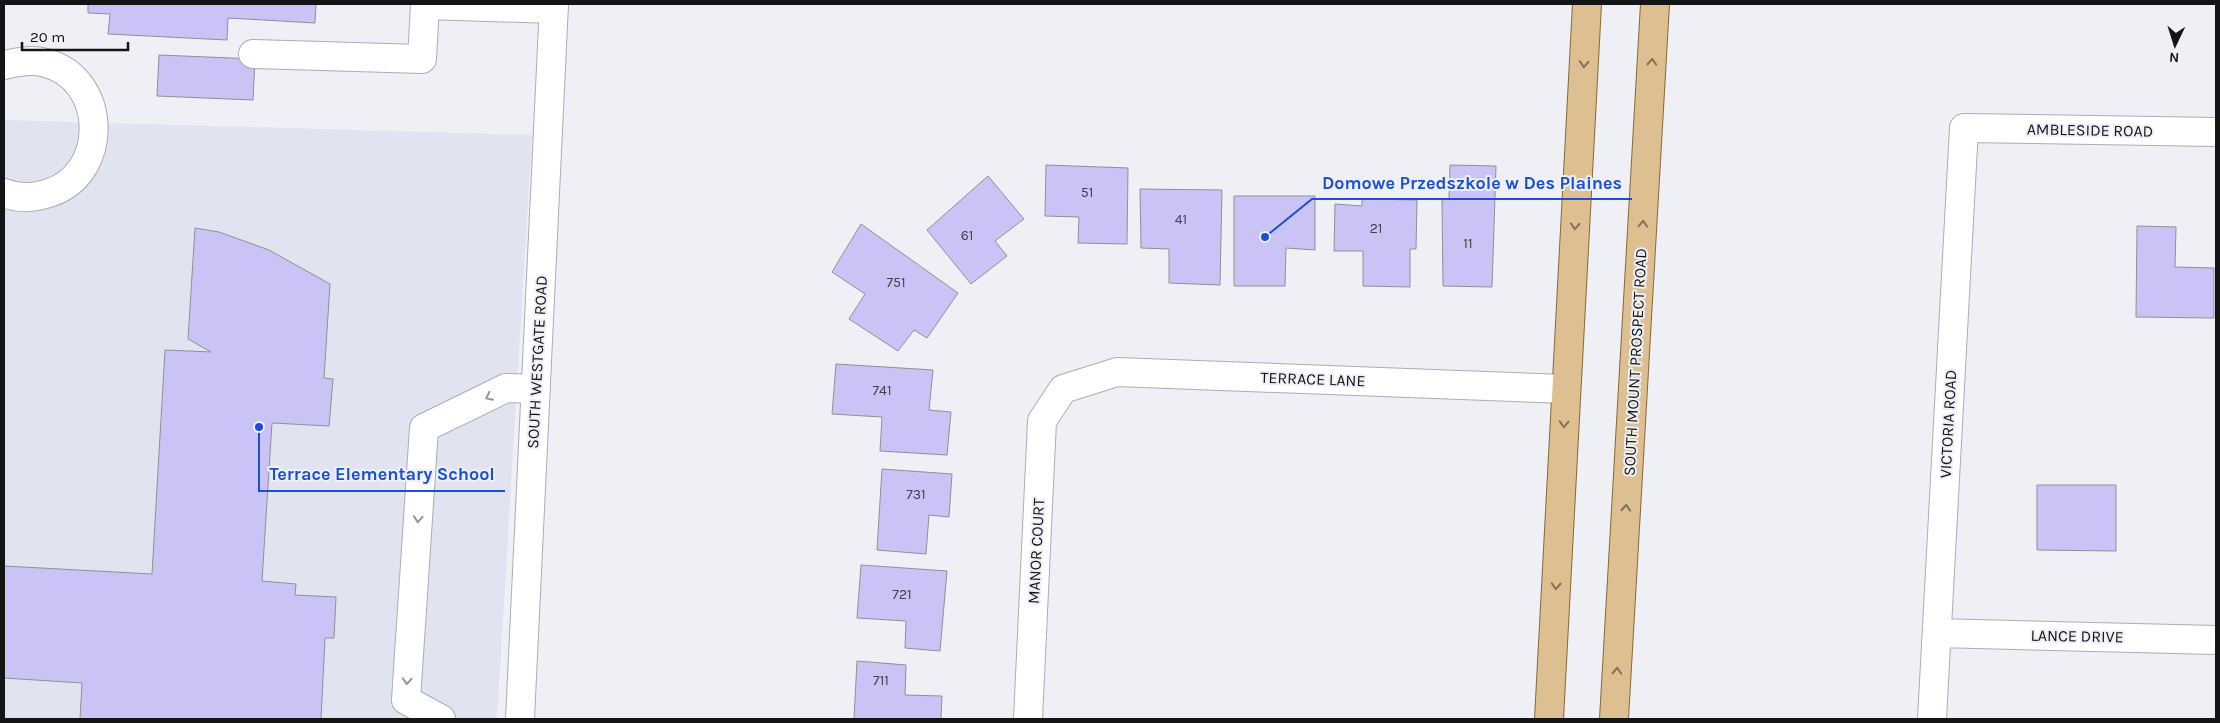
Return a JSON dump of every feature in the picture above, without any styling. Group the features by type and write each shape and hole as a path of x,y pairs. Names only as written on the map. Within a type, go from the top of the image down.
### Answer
{"main road":[{"path":"1549,719 1587,4"},
{"name":"SOUTH MOUNT PROSPECT ROAD","path":"1614,719 1655,4"}],"street":[{"path":"253,54 422,59 425,5 554,7"},
{"name":"SOUTH WESTGATE ROAD","path":"520,719 554,7"},
{"path":"4,65 23,61 46,63 67,73 83,90 90,104 93,111 95,134 90,156 77,176 58,190 36,197 13,196 4,193"},
{"name":"AMBLESIDE ROAD","path":"1964,128 2216,132"},
{"name":"VICTORIA ROAD","path":"1932,719 1964,128"},
{"name":"TERRACE LANE","path":"1064,389 1117,372 1566,389"},
{"path":"441,719 406,700 424,428 506,388 536,389"},
{"name":"MANOR COURT","path":"1028,719 1042,421 1064,389"},
{"name":"LANCE DRIVE","path":"1937,633 2216,640"}],"shaded area":[{"path":"4,120 532,135 497,719 4,719"}],"building":[{"path":"88,4 316,4 315,23 228,18 227,40 108,34 110,14 88,13"},
{"path":"159,55 255,59 253,100 157,96"},
{"path":"1046,165 1128,168 1127,244 1078,243 1079,217 1045,216"},
{"path":"1450,165 1496,166 1492,287 1443,286 1442,200 1449,199"},
{"path":"988,176 1024,219 995,241 1007,256 971,284 927,230"},
{"path":"1140,189 1222,190 1220,285 1169,283 1169,249 1141,248"},
{"path":"1234,196 1315,196 1315,250 1286,248 1285,286 1234,286"},
{"path":"1362,199 1417,200 1416,249 1410,249 1410,287 1363,286 1363,251 1334,251 1335,204 1362,206"},
{"path":"861,224 958,293 927,338 914,330 898,351 849,319 865,294 832,272"},
{"path":"2137,226 2176,227 2175,267 2214,268 2214,318 2136,317"},
{"path":"195,228 219,232 269,250 330,284 324,378 333,379 329,426 272,423 262,581 296,584 295,595 336,597 334,638 325,638 321,719 80,719 82,683 4,678 4,566 152,574 165,350 211,352 188,339"},
{"path":"836,364 933,370 929,410 951,412 947,455 880,451 882,417 832,414"},
{"path":"882,469 952,474 949,517 929,515 926,554 877,550"},
{"path":"2037,485 2116,485 2116,551 2037,550"},
{"path":"861,565 947,571 940,651 905,648 906,621 857,618"},
{"path":"857,661 906,665 905,695 942,696 941,719 854,719"}],"place":[{"name":"Domowe Przedszkole w Des Plaines","path":"1265,237"},
{"name":"Terrace Elementary School","path":"259,427"}]}
